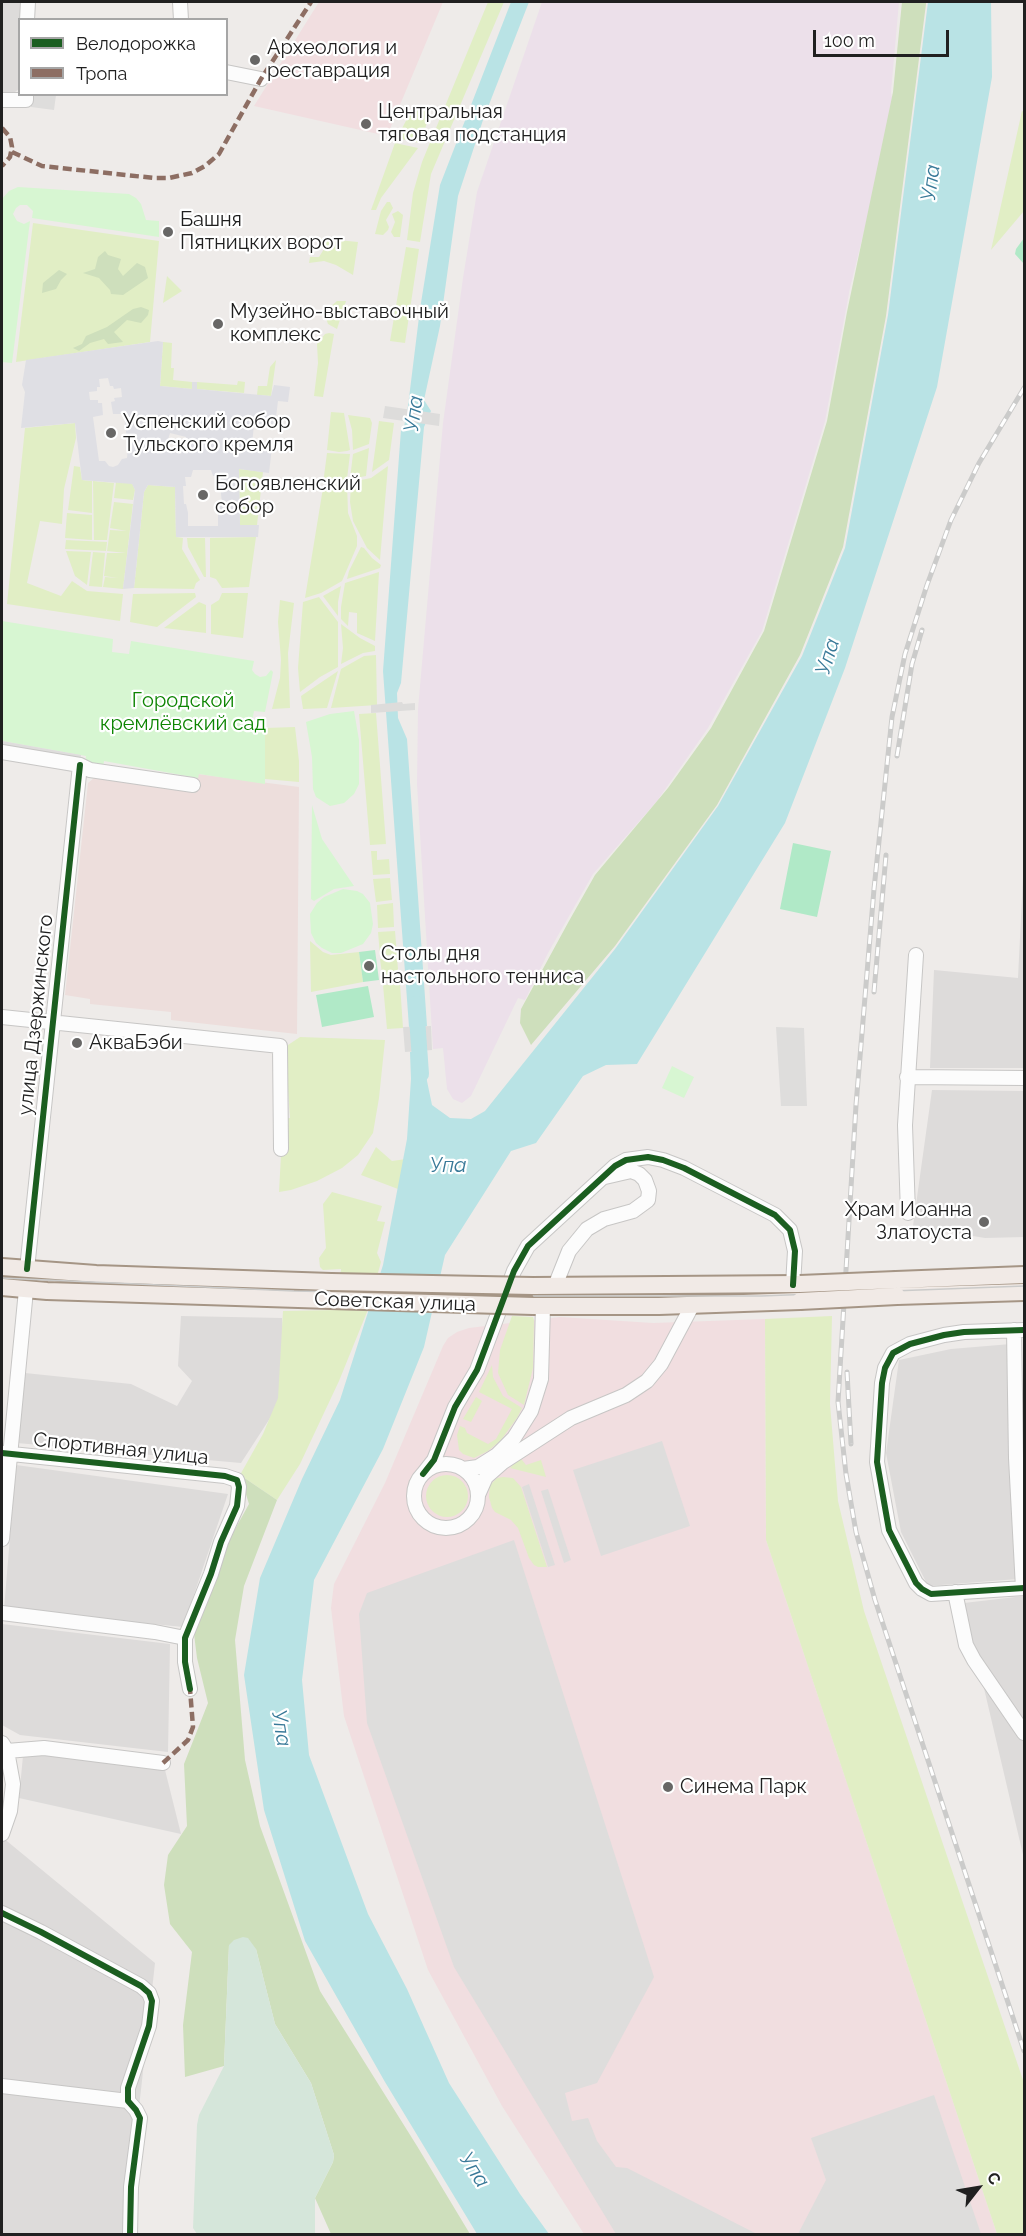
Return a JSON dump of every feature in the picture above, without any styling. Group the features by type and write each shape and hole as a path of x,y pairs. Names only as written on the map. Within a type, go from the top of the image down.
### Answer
{"main road":[{"name":"Советская улица","path":"2,1267 96,1274 331,1282 798,1290 896,1288"},
{"name":"улица Дзержинского","path":"26,1290 27,1269"},
{"path":"896,1288 1024,1275"},
{"name":"Советская улица","path":"2,1287 26,1290 538,1306 693,1304 798,1290"},
{"path":"896,1288 1024,1292"}],"street":[{"path":"27,18 28,2"},
{"path":"180,2 181,18"},
{"path":"228,72 261,79"},
{"path":"2,100 26,97"},
{"path":"2,752 80,765 90,770 193,785"},
{"name":"улица Дзержинского","path":"27,1269 80,765"},
{"path":"908,1213 905,1125 916,955"},
{"path":"2,1017 280,1046 281,1149"},
{"path":"907,1077 1024,1078"},
{"path":"693,1304 661,1364 647,1381 626,1395 571,1418 503,1462 486,1477 478,1495 476,1508 464,1523 445,1528 435,1526 419,1513 414,1493 417,1483 434,1460 447,1424 477,1370 513,1271 538,1236 615,1166 626,1160 648,1157 663,1160 684,1168 775,1215 790,1230 795,1251 798,1290"},
{"path":"555,1286 569,1251 587,1229 604,1219 633,1211 648,1200 649,1191 645,1180 639,1174 631,1171 603,1177"},
{"name":"улица Дзержинского","path":"2,1539 5,1454 26,1290"},
{"path":"423,1474 439,1465 449,1464 461,1468 478,1467 497,1455 514,1438 531,1411 541,1379 538,1306"},
{"path":"1019,1330 1016,1458 1024,1588 931,1594 916,1583 889,1530 877,1462 885,1368 893,1353 910,1344 964,1332 1019,1330"},
{"path":"447,1424 449,1452 474,1480 478,1495"},
{"name":"Спортивная улица","path":"5,1454 225,1476 237,1480 239,1487 237,1506 185,1638"},
{"path":"955,1592 966,1645 1024,1733"},
{"path":"2,1613 185,1638 185,1662 190,1689"},
{"path":"2,1834 10,1811 12,1784 4,1747 44,1748 163,1763"},
{"path":"2,1913 141,1986 149,1993 152,2001 149,2026 128,2088 128,2101"},
{"path":"2,2086 128,2101 136,2110 140,2118 131,2187 130,2235"}],"shaded area":[{"path":"2,2 22,2 21,18 18,18 18,90 2,93"},
{"path":"319,2 443,2 387,136 254,106"},
{"path":"542,2 899,2 891,92 894,110 850,288 825,421 762,631 708,728 657,801 593,874 548,953 525,1000 518,998 471,1096 462,1103 453,1099 447,1089 443,1048 433,1049 417,784 418,709 443,423 477,192"},
{"path":"31,96 56,96 54,110 31,107"},
{"path":"158,341 163,342 160,386 192,389 192,382 197,382 197,389 271,396 274,385 290,387 288,402 278,401 275,425 254,424 252,445 272,447 269,473 239,469 240,525 259,525 258,537 176,537 175,487 148,485 144,492 134,588 123,589 135,490 132,484 82,480 75,423 21,428 25,392 22,385 26,360","holes":["108,378 110,386 114,389 121,388 122,397 114,398 115,401 111,402 113,414 124,414 128,449 127,458 122,459 118,465 113,467 105,461 99,461 93,417 103,415 102,403 98,403 98,400 90,400 89,392 97,391 97,387 100,387 99,379","170,433 186,437 181,454 165,450","193,470 211,470 213,476 219,476 222,503 220,503 218,513 218,526 188,526 183,486 186,486 185,477 191,477"]},
{"path":"2,741 81,755 80,765 2,752"},
{"path":"198,774 299,787 297,1034 171,1020 171,1012 90,1004 90,999 65,995 88,783 94,778 196,793"},
{"path":"1024,857 1024,1068 930,1068 934,970 1018,978"},
{"path":"776,1027 804,1028 807,1106 781,1106"},
{"path":"932,1090 1024,1091 1024,1237 985,1238 913,1226"},
{"path":"181,1316 282,1318 287,1392 241,1463 17,1443 25,1373 131,1384 177,1406 192,1381 178,1366"},
{"path":"560,1317 653,1323 765,1319 766,1540 997,2234 584,2234 502,2106 428,1970 344,1716 331,1608 334,1584 385,1483 448,1338 469,1328"},
{"path":"1011,1344 1018,1579 928,1586 901,1532 886,1453 899,1360 951,1349"},
{"path":"662,1441 690,1526 601,1556 573,1470"},
{"path":"16,1465 228,1494 183,1627 4,1609"},
{"path":"529,1484 555,1565 548,1567 522,1487"},
{"path":"548,1489 571,1560 564,1563 541,1491"},
{"path":"514,1540 654,1977 597,2083 565,2093 572,2121 588,2118 597,2141 616,2167 627,2168 757,2234 616,2234 454,1967 367,1723 359,1614 367,1593"},
{"path":"1024,1596 1024,1859 964,1603"},
{"path":"2,1624 170,1644 168,1752 20,1735 2,1725"},
{"path":"49,1752 95,1757 165,1770 181,1834 19,1798 23,1756"},
{"path":"2,1837 155,1963 125,2234 2,2234"},
{"path":"934,2095 981,2234 798,2234 826,2180 811,2138"}],"green space":[{"path":"488,2 504,2 431,174 420,242 407,240 413,193 422,162"},
{"path":"902,2 926,2 926,4 886,316 843,547 800,655 717,805 615,946 531,1045 520,1023 521,1009 569,921 595,875 668,788 711,728 764,631 827,421 847,312 893,92"},
{"path":"422,108 429,117 420,143 397,138 410,113"},
{"path":"1022,111 1024,112 1024,211 991,250"},
{"path":"395,143 418,148 381,198 376,210 371,210"},
{"path":"18,187 129,194 141,204 146,220 159,221 159,237 32,218 33,211 27,205 20,205 16,208 13,214 17,221 24,224 30,221 12,363 2,362 2,199 9,191"},
{"path":"387,202 390,202 393,208 386,220 388,230 383,235 375,234 381,211"},
{"path":"398,211 403,215 400,237 394,237 391,232 395,222 392,214"},
{"path":"33,223 159,241 150,342 16,362"},
{"path":"317,238 358,242 353,275 324,261 309,263 310,257 319,257 324,249 323,242"},
{"path":"1024,238 1024,264 1015,254"},
{"path":"406,247 419,249 405,343 390,341"},
{"path":"105,251 108,255 121,259 118,269 123,276 137,263 145,267 148,278 123,295 111,294 99,278 83,273 95,269 98,257"},
{"path":"59,270 67,274 56,289 42,293 43,283"},
{"path":"167,276 182,291 163,303"},
{"path":"337,301 346,301 337,329 328,324 326,318 329,308"},
{"path":"141,307 149,310 141,323 127,320 114,332 123,342 108,344 104,339 90,343 79,351 73,348 82,344 86,336 107,327 133,309"},
{"path":"325,334 334,334 323,397 314,396 318,363 317,344"},
{"path":"163,342 172,343 173,380 192,382 192,389 160,386"},
{"path":"276,360 271,396 257,395 258,386 267,386 270,367"},
{"path":"238,381 245,382 244,393 196,389 197,382 237,385"},
{"path":"331,412 344,413 350,450 339,452 327,450"},
{"path":"348,415 370,418 372,423 369,444 353,450 352,430"},
{"path":"379,421 394,423 389,460 372,472"},
{"path":"75,423 76,438 64,489 62,524 40,521 27,583 61,596 72,581 87,591 123,594 120,621 7,604 25,428"},
{"path":"369,448 366,476 350,479 353,454"},
{"path":"327,453 350,454 347,479 323,484"},
{"path":"74,466 80,467 82,480 92,481 92,513 68,510"},
{"path":"388,466 380,560 367,548 353,521 350,502 351,482 371,478"},
{"path":"239,469 263,472 257,525 240,526"},
{"path":"93,481 114,483 107,540 94,540"},
{"path":"116,482 132,483 135,490 133,500 114,498"},
{"path":"347,483 348,513 357,536 357,546 342,581 321,593 305,598 323,488"},
{"path":"148,485 175,487 176,537 183,538 182,549 200,580 194,589 134,588 144,492"},
{"path":"114,502 133,504 123,589 103,587 105,577 118,578 104,576 107,553 126,553 107,551 110,530 127,531 110,528"},
{"path":"67,513 92,515 92,540 65,538"},
{"path":"256,537 249,587 222,588 216,579 210,577 210,538"},
{"path":"187,538 205,538 206,577 188,547"},
{"path":"66,540 107,542 106,551 65,549"},
{"path":"361,547 381,565 380,568 347,579 349,571"},
{"path":"66,551 91,552 87,585 75,576"},
{"path":"93,552 105,553 102,587 89,586"},
{"path":"379,572 375,641 357,633 357,613 349,612 348,626 341,619 341,607 345,583"},
{"path":"341,586 338,602 338,616 323,596"},
{"path":"195,593 196,597 157,627 130,622 133,594"},
{"path":"222,593 248,593 243,638 211,634 211,605 219,600"},
{"path":"319,597 338,622 338,667 300,692 298,668 303,602"},
{"path":"280,600 294,603 288,653 290,708 272,709 280,678 278,622"},
{"path":"199,602 206,605 206,633 164,628"},
{"name":"Городской кремлёвский сад","path":"2,621 113,639 112,652 129,654 131,641 254,661 252,670 260,677 266,676 271,670 273,672 265,712 254,711 251,727 265,728 265,784 199,774 198,778 104,761 103,767 85,764 86,756 2,741"},
{"path":"341,624 375,646 375,651 363,653 341,664 343,648"},
{"path":"376,655 377,705 331,708 341,669 364,656"},
{"path":"338,671 327,708 303,709 301,696"},
{"path":"354,711 359,740 359,784 354,794 344,803 330,806 316,797 313,789 312,757 306,722 330,714"},
{"path":"376,713 386,844 370,845 359,714"},
{"path":"295,727 299,782 265,779 265,728"},
{"path":"312,805 322,839 354,886 334,889 314,901 311,899"},
{"path":"793,843 831,851 817,917 780,909"},
{"path":"371,851 377,851 377,860 389,859 390,874 373,875"},
{"path":"390,878 392,900 376,902 373,879"},
{"path":"343,889 363,894 370,903 373,924 371,933 363,944 341,953 332,953 316,943 311,933 310,914 324,897"},
{"path":"393,903 394,927 378,928 377,905"},
{"path":"395,931 397,955 380,955 378,932"},
{"path":"310,941 323,952 331,955 359,952 363,982 311,992"},
{"name":"Cтолы дня настольного тенниса","path":"375,950 379,980 363,982 359,952"},
{"path":"397,958 399,980 383,981 380,959"},
{"path":"400,984 403,1028 387,1029 383,985"},
{"path":"368,986 374,1017 322,1027 316,995"},
{"path":"300,1037 385,1040 379,1098 373,1133 358,1155 342,1168 317,1181 279,1192 283,1118 290,1118 285,1047"},
{"path":"672,1066 694,1077 684,1098 662,1088"},
{"path":"376,1147 392,1161 406,1159 398,1189 361,1175"},
{"path":"332,1192 382,1206 377,1221 385,1222 377,1253 381,1262 367,1312 339,1381 300,1464 277,1500 240,1475 263,1434 278,1398 283,1311 337,1310 341,1269 323,1270 320,1267 319,1258 326,1248 323,1204"},
{"path":"512,1316 533,1317 534,1320 533,1368 524,1405 508,1395 498,1373 500,1350"},
{"path":"832,1316 830,1404 838,1501 864,1611 1024,2083 1024,2234 997,2234 766,1540 765,1319"},
{"path":"492,1365 493,1377 503,1396 522,1408 501,1440 488,1451 474,1458 459,1450 457,1435 460,1426 465,1428 467,1433 488,1444 496,1439 512,1409 479,1392"},
{"path":"476,1397 482,1401 471,1422 463,1419"},
{"path":"522,1455 522,1460 526,1465 541,1460 546,1477 510,1468"},
{"path":"240,1475 277,1500 244,1586 235,1640 245,1760 260,1826 320,1991 470,2234 331,2234 315,2198 333,2162 334,2155 311,2083 275,2024 256,1949 229,1945 224,2066 185,2077 183,2025 192,1952 170,1924 164,1885 168,1855 187,1826 184,1764 208,1703 197,1658 194,1634 229,1540 249,1504"},
{"path":"447,1475 462,1481 468,1496 462,1511 447,1517 432,1511 426,1496 432,1481"},
{"path":"497,1478 513,1478 521,1487 547,1567 534,1565 529,1558 518,1528 511,1520 492,1508 489,1497 490,1485"},
{"path":"248,1938 256,1949 275,2024 311,2083 334,2155 333,2162 315,2198 315,2234 197,2234 193,2228 197,2125 199,2115 224,2066 229,1945 234,1940"}],"water":[{"name":"Упа","path":"511,2 529,2 483,120 458,196 440,326 424,400 431,411 424,427 401,683 397,693 398,718 407,739 427,1026 409,1027 383,671 401,430 404,427 408,406 420,309 440,185"},
{"name":"Упа","path":"928,2 991,2 992,77 937,387 845,668 785,823 637,1064 606,1065 583,1076 536,1143 511,1151 445,1255 424,1347 383,1449 314,1580 302,1680 309,1755 368,1914 407,1989 449,2083 520,2194 549,2234 477,2234 385,2082 305,1941 264,1810 244,1675 260,1578 302,1479 340,1400 383,1265 407,1139 411,1079 410,1052 425,1051 427,1081 432,1105 450,1118 471,1119 485,1111 615,949 718,806 802,656 845,548 888,315"}],"pier":[{"path":"385,406 440,414 439,426 383,418"},
{"path":"402,702 403,704 415,703 415,710 371,713 371,705"},
{"path":"431,1026 432,1050 405,1052 403,1027"}],"waterway":[{"name":"Упа","path":"416,1004 421,1074"}],"tram line":[{"path":"2,1278 294,1291 533,1296 761,1296 1024,1286"}],"railway":[{"path":"1024,388 979,463 951,520 905,654 892,717 874,889 856,1105 838,1402 846,1474 856,1532 875,1600 1024,2051"},
{"path":"897,756 912,664 922,630"},
{"path":"874,992 886,855"},
{"path":"847,1372 851,1444"}],"marked path":[{"path":"12,152 42,166 154,178 169,178 192,173 219,154 261,79 311,2"},
{"path":"2,128 10,137 12,147 10,157 2,166"},
{"path":"163,1763 188,1740 193,1727 190,1689"}],"cycle path":[{"path":"27,1269 80,765"},
{"path":"423,1474 434,1460 455,1407 477,1370 514,1271 528,1246 615,1166 626,1160 648,1157 663,1160 684,1168 775,1215 790,1230 795,1251 793,1285"},
{"path":"1024,1330 944,1335 910,1344 893,1353 885,1368 882,1383 877,1462 889,1530 916,1583 922,1589 931,1594 1024,1588"},
{"path":"2,1453 225,1476 237,1480 239,1487 237,1506 185,1638 185,1662 190,1689"},
{"path":"2,1913 141,1986 149,1993 152,2001 149,2026 128,2088 128,2101 140,2118 131,2187 130,2234"}],"place":[{"name":"Археология и реставрация","path":"255,60"},
{"name":"Центральная тяговая подстанция","path":"366,124"},
{"name":"Башня Пятницких ворот","path":"168,232"},
{"name":"Музейно-выставочный комплекс","path":"218,324"},
{"name":"Успенский собор Тульского кремля","path":"111,433"},
{"name":"Богоявленский собор","path":"203,495"},
{"name":"Cтолы дня настольного тенниса","path":"369,966"},
{"name":"АкваБэби","path":"77,1043"},
{"name":"Храм Иоанна Златоуста","path":"984,1222"},
{"name":"Синема Парк","path":"668,1787"}]}
